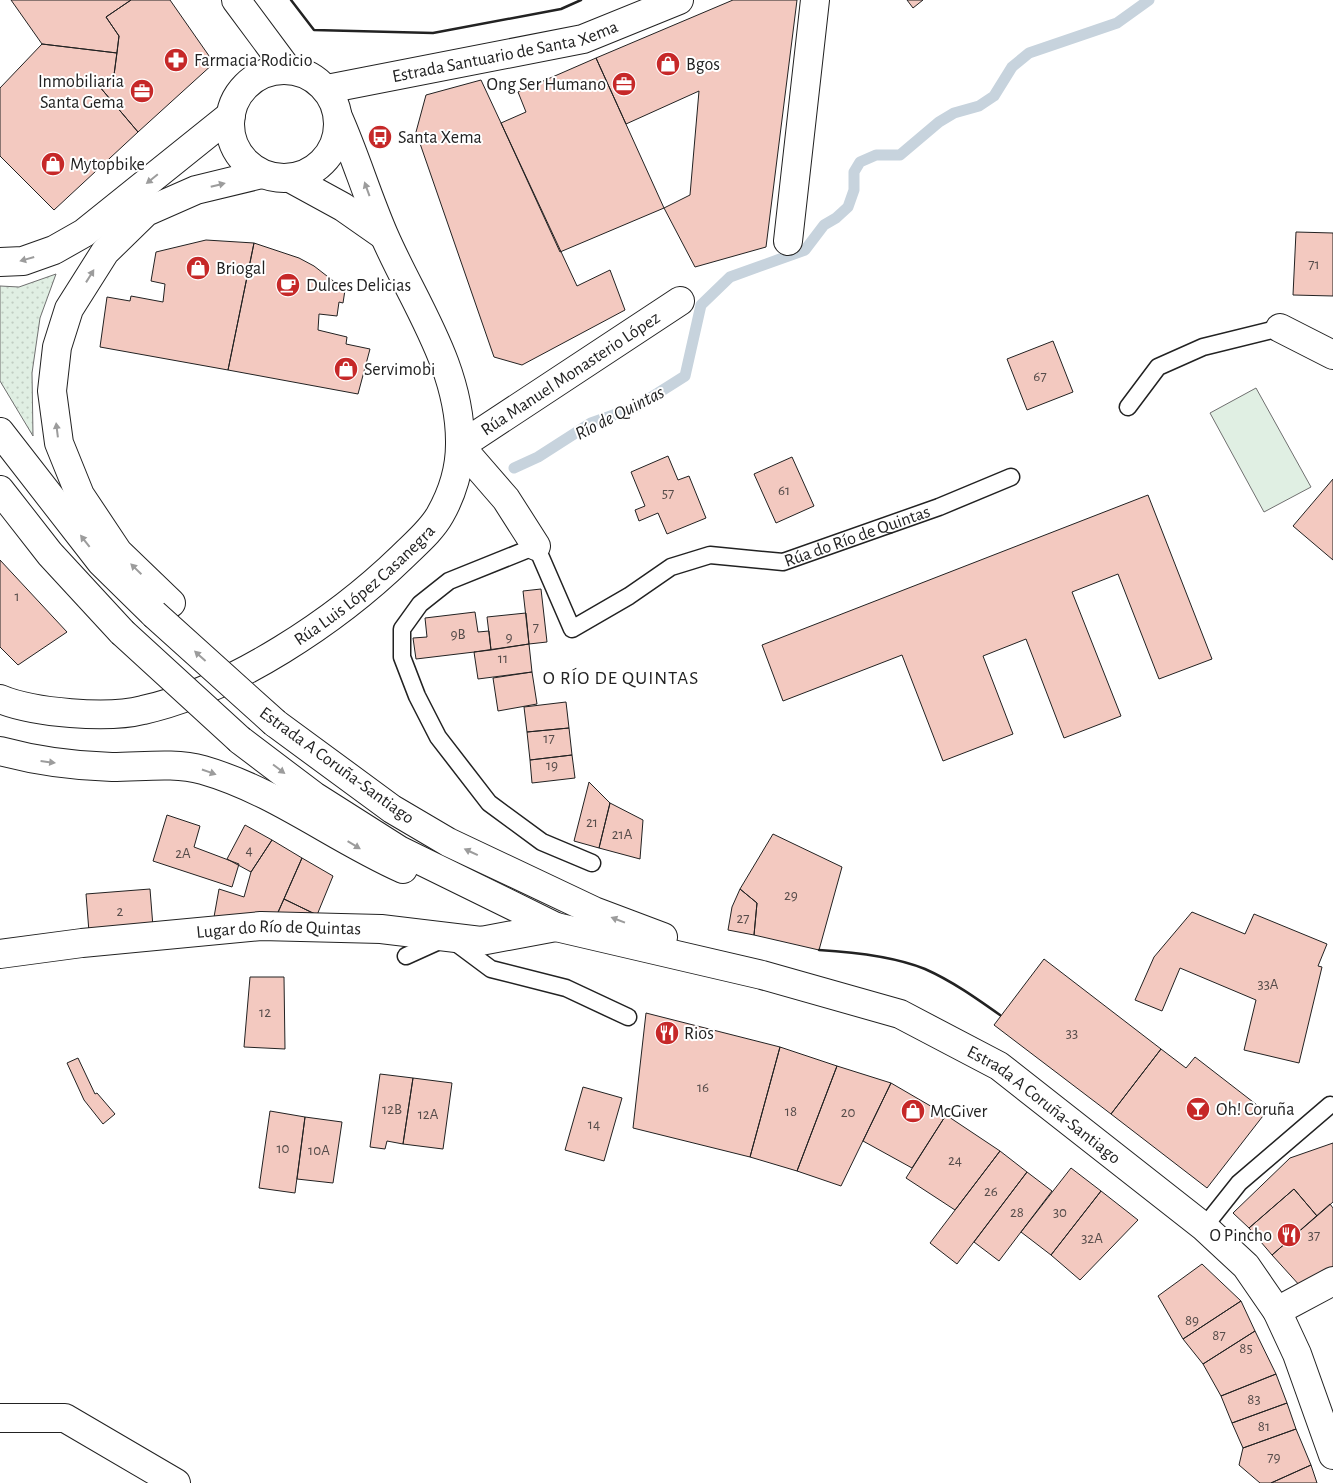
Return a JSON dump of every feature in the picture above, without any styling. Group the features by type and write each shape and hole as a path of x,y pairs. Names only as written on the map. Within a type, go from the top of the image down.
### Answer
{"main road":[{"path":"236,0 288,70"},
{"name":"Estrada Santuario de Santa Xema","path":"327,89 582,39 679,0"},
{"path":"788,241 815,0"},
{"name":"Rúa Luis López Casanegra","path":"0,699 49,710 98,714 141,711 190,698 252,667 370,588 420,540 439,516 457,470 460,446 460,421 454,393 446,366 433,336 383,235 334,102 327,89 316,80 302,73 288,70 272,71 257,77 245,86 236,100 231,115 231,133 236,150 247,164 262,174 276,178 290,178 307,174 322,164 332,150 338,134 338,117"},
{"path":"0,262 23,262 54,250 84,233 231,115"},
{"path":"162,609 118,552 80,494 59,443 52,391 57,347 69,309 106,252 146,212 196,190 262,174"},
{"name":"Rúa Luis López Casanegra","path":"290,178 343,206 383,235"},
{"name":"Rúa Manuel Monasterio López","path":"460,446 680,301"},
{"path":"1280,328 1333,354"},
{"name":"Estrada A Coruña-Santiago","path":"0,432 101,562 162,609 280,717 392,809 448,842 594,911 762,975"},
{"name":"Rúa do Río de Quintas","path":"460,446 506,499 536,546"},
{"name":"Estrada A Coruña-Santiago","path":"0,490 50,554 122,632 240,740 314,796 399,850 556,926 762,975 900,1014 999,1066 1204,1227 1246,1266 1277,1311 1297,1354 1333,1455"},
{"path":"0,751 33,760 74,765 159,766 201,770 245,785 288,805 366,852 460,894 556,926"},
{"name":"Lugar do Río de Quintas","path":"0,954 82,943 261,926 381,929 481,941 556,926"},
{"path":"1277,1311 1333,1281"},
{"path":"0,1418 64,1418 176,1483"}],"lane":[{"path":"1128,407 1158,367 1202,348 1280,328"},
{"name":"Rúa do Río de Quintas","path":"536,546 572,629 629,596 671,567 710,555 782,562 939,507 1012,477"},
{"path":"536,546 449,581 420,604 402,629 402,658 417,696 438,737 489,803 542,842 592,863"},
{"path":"406,956 448,937 491,969 566,988 628,1017"},
{"path":"1204,1227 1239,1183 1330,1105"}],"green space":[{"path":"56,274 40,318 32,373 33,436 0,381 0,286 19,287"},
{"path":"1256,388 1311,487 1264,512 1210,413"}],"building":[{"path":"11,0 131,0 106,17 119,36 117,53 42,44"},
{"path":"131,0 170,0 214,63 138,132 99,86 114,75 119,36 106,17"},
{"path":"733,0 797,0 766,247 695,267 664,208 690,195 699,91 626,124 596,58"},
{"path":"907,0 923,0 913,8"},
{"path":"42,44 117,53 114,75 99,86 138,132 54,210 0,156 0,88"},
{"path":"596,58 664,208 560,252 501,123 526,112 518,92"},
{"path":"481,80 577,286 610,270 625,310 522,365 494,357 416,132 426,95"},
{"path":"1296,232 1333,233 1333,296 1293,295"},
{"path":"206,240 254,243 228,370 100,347 107,297 130,301 131,296 163,302 165,284 151,281 156,252"},
{"path":"254,243 299,258 314,266 345,290 343,303 339,302 337,316 319,314 318,330 347,337 346,344 370,349 358,394 228,370"},
{"path":"1053,341 1073,392 1027,410 1007,359"},
{"path":"668,456 678,480 689,476 706,518 667,534 658,513 639,521 635,510 645,506 631,472"},
{"path":"792,457 814,506 776,523 754,474"},
{"path":"1333,479 1333,560 1293,526"},
{"path":"1148,495 1212,659 1159,679 1118,574 1072,592 1121,716 1064,738 1026,639 983,656 1013,734 943,761 902,655 783,701 762,645"},
{"path":"0,560 67,632 18,665 0,647"},
{"path":"541,589 547,642 529,644 523,591"},
{"path":"475,612 478,632 489,631 491,650 416,659 413,638 427,637 425,618"},
{"path":"526,613 529,644 491,650 487,617"},
{"path":"529,644 532,672 478,679 474,652"},
{"path":"532,672 537,704 498,711 493,678"},
{"path":"566,702 569,728 527,732 524,707"},
{"path":"569,728 572,755 530,760 527,732"},
{"path":"572,755 575,778 532,783 530,760"},
{"path":"589,782 610,803 599,848 574,841"},
{"path":"610,803 643,820 640,859 599,848"},
{"path":"167,815 200,826 194,847 239,864 232,887 153,861"},
{"path":"245,825 272,840 251,872 227,859"},
{"path":"773,834 842,867 819,950 754,935 757,903 740,889"},
{"path":"272,840 302,858 275,919 214,917 219,889 244,897 251,872"},
{"path":"302,858 333,876 317,915 284,899"},
{"path":"150,889 153,927 89,932 86,894"},
{"path":"740,889 757,903 754,935 728,930 732,907"},
{"path":"284,899 317,915 275,919"},
{"path":"1192,912 1245,934 1254,914 1327,944 1318,966 1322,967 1299,1063 1244,1050 1256,1000 1180,968 1162,1011 1135,1000 1154,957"},
{"path":"1044,959 1161,1049 1111,1114 994,1025"},
{"path":"250,977 284,977 285,1049 244,1047"},
{"path":"646,1013 780,1047 750,1157 633,1128"},
{"path":"780,1047 837,1066 797,1171 750,1157"},
{"path":"1161,1049 1186,1068 1195,1057 1266,1112 1207,1188 1111,1114"},
{"path":"78,1058 95,1094 97,1093 115,1114 103,1124 84,1100 67,1063"},
{"path":"837,1066 891,1083 841,1186 797,1171"},
{"path":"380,1074 413,1078 403,1144 387,1141 385,1149 370,1147"},
{"path":"413,1078 452,1083 443,1149 403,1144"},
{"path":"891,1083 946,1115 912,1168 863,1141"},
{"path":"583,1087 622,1098 604,1161 565,1150"},
{"path":"270,1111 305,1117 295,1193 259,1188"},
{"path":"946,1115 1000,1151 955,1210 906,1178"},
{"path":"305,1117 342,1122 333,1183 297,1179"},
{"path":"1333,1143 1333,1202 1317,1216 1294,1189 1249,1228 1233,1213 1290,1158"},
{"path":"1000,1151 1027,1172 957,1264 930,1243"},
{"path":"1071,1168 1101,1191 1051,1255 1021,1232"},
{"path":"1027,1172 1052,1191 999,1261 974,1242"},
{"path":"1294,1189 1317,1216 1272,1255 1249,1228"},
{"path":"1101,1191 1138,1220 1080,1280 1051,1255"},
{"path":"1330,1204 1333,1208 1333,1268 1301,1287 1272,1255"},
{"path":"1202,1264 1241,1301 1183,1339 1158,1296"},
{"path":"1241,1301 1255,1331 1203,1364 1183,1339"},
{"path":"1255,1331 1276,1374 1221,1396 1203,1364"},
{"path":"1276,1374 1287,1403 1232,1423 1221,1396"},
{"path":"1287,1403 1296,1429 1243,1448 1232,1423"},
{"path":"1296,1429 1311,1465 1271,1483 1260,1483 1239,1465 1243,1448"},
{"path":"1311,1465 1317,1483 1271,1483"}],"waterway":[{"name":"Río de Quintas","path":"514,468 538,457 591,423 636,407 685,376 701,305 730,277 805,250 824,225 836,218 848,207 854,190 854,172 860,162 876,155 900,155 939,122 954,113 979,106 994,96 1012,67 1029,53 1117,23 1149,0"}],"wall":[{"path":"291,0 314,30 433,33 561,9 581,0"},
{"path":"819,950 873,955 925,969 954,984 1000,1015"}],"place":[{"name":"Farmacia Rodicio","path":"176,60"},
{"name":"Bgos","path":"668,64"},
{"name":"Ong Ser Humano","path":"624,84"},
{"name":"Inmobiliaria Santa Gema","path":"142,91"},
{"name":"Santa Xema","path":"380,137"},
{"name":"Mytopbike","path":"53,164"},
{"name":"Briogal","path":"198,268"},
{"name":"Dulces Delicias","path":"288,285"},
{"name":"Servimobi","path":"346,369"},
{"name":"Rios","path":"667,1033"},
{"name":"Oh! Coruña","path":"1198,1109"},
{"name":"McGiver","path":"913,1111"},
{"name":"O Pincho","path":"1289,1235"}],"district":[{"name":"O RÍO DE QUINTAS","path":"621,677"}]}
